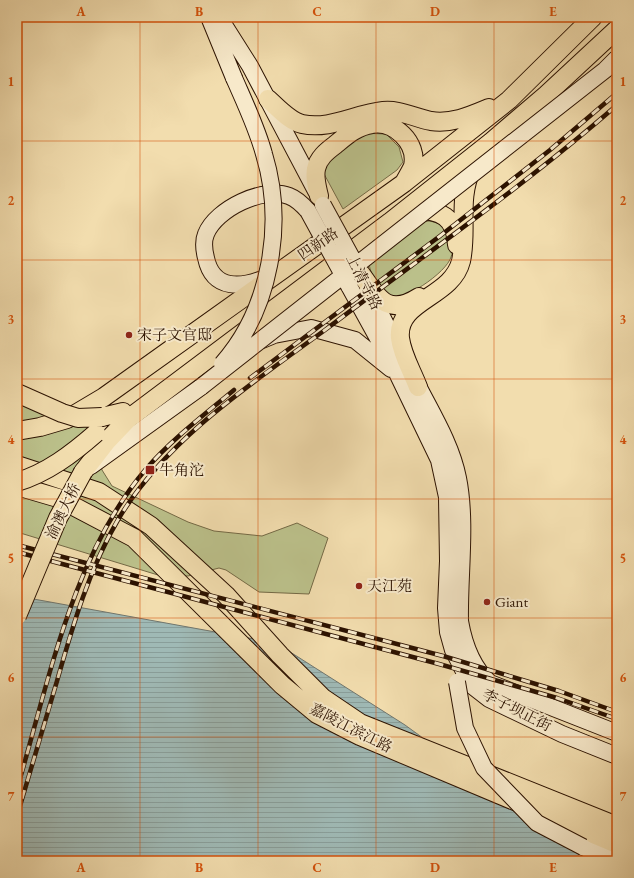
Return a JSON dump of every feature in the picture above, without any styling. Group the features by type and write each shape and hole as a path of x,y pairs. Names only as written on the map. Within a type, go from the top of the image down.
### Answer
{"main road":[{"path":"201,387 225,361 244,334 260,300 268,270 273,242 273,214 270,181 265,154 210,17"},
{"name":"上清寺路","path":"219,17 268,99 359,271 445,439 458,478 461,499 454,561"},
{"name":"四新路","path":"17,431 40,427 67,419 104,398 404,183 509,100 593,17"},
{"name":"四新路","path":"126,416 191,373 390,222 546,95 617,29"},
{"path":"83,472 201,387 605,70 617,58"},
{"path":"268,99 287,116 300,123 317,125 384,111 397,112 431,121 447,122 465,118 509,100"},
{"path":"321,200 315,179 316,168 319,160 325,152 353,131 370,124 389,125 398,131 410,146 413,166 404,183"},
{"path":"418,386 403,349 400,338 401,326 406,315 412,309 449,283 458,270 462,251 464,193 467,179 474,164 490,142"},
{"name":"上清寺路","path":"284,268 247,284 234,285 223,283 214,276 207,262 204,249 205,236 210,225 219,215 232,206 265,194 276,193 288,195 298,201 308,211 398,375 433,446 445,479 454,561"},
{"path":"359,271 380,301 388,305 397,306 413,301 451,274 458,252 455,230 449,220 440,213 430,209 414,210 390,222"},
{"path":"191,373 274,334 311,328 356,340 398,375"},
{"path":"17,393 62,413 99,425"},
{"path":"17,482 32,478 72,454 99,425 126,416"},
{"name":"渝澳大桥","path":"17,616 58,518 83,472 126,416"},
{"name":"嘉陵江滨江路","path":"17,465 98,492 151,526 226,595 280,655 324,698 360,723 617,826"},
{"name":"嘉陵江滨江路","path":"17,486 58,498 134,538 282,685 317,714 360,736 617,844"},
{"name":"李子坝正街","path":"454,561 446,608 448,632 453,650 471,685 489,699 562,734 617,756"},
{"name":"李子坝正街","path":"454,561 462,635 472,659 483,676 490,683 617,733"},
{"path":"448,632 465,728 484,768 537,823 583,847 617,861"}],"green space":[{"path":"360,133 386,134 399,147 403,162 397,170 343,209 323,172 327,158"},
{"path":"429,221 442,226 447,233 452,249 452,254 448,263 433,278 412,291 394,297 387,295 372,274 369,263 422,222"},
{"path":"17,383 69,407 89,429 102,470 112,486 188,522 214,531 262,536 297,523 328,538 309,594 259,592 226,570 219,568 188,576 158,575 17,532"}],"water":[{"path":"17,596 276,643 405,725 593,861 17,861"}],"railway":[{"path":"250,378 440,236 550,150 617,93"},
{"path":"17,816 69,639 90,577 108,537 139,489 161,463 186,438 240,392 510,192 617,105"},
{"path":"17,789 52,663 81,580 99,541 121,503 146,469 177,437 234,390"},
{"path":"17,545 443,656 559,691 617,712"},
{"path":"17,552 439,664 557,698 617,719"}],"place":[{"name":"宋子文官邸","path":"129,335"},
{"name":"牛角沱","path":"150,470"},
{"name":"天江苑","path":"359,586"},
{"name":"Giant","path":"487,602"}]}
